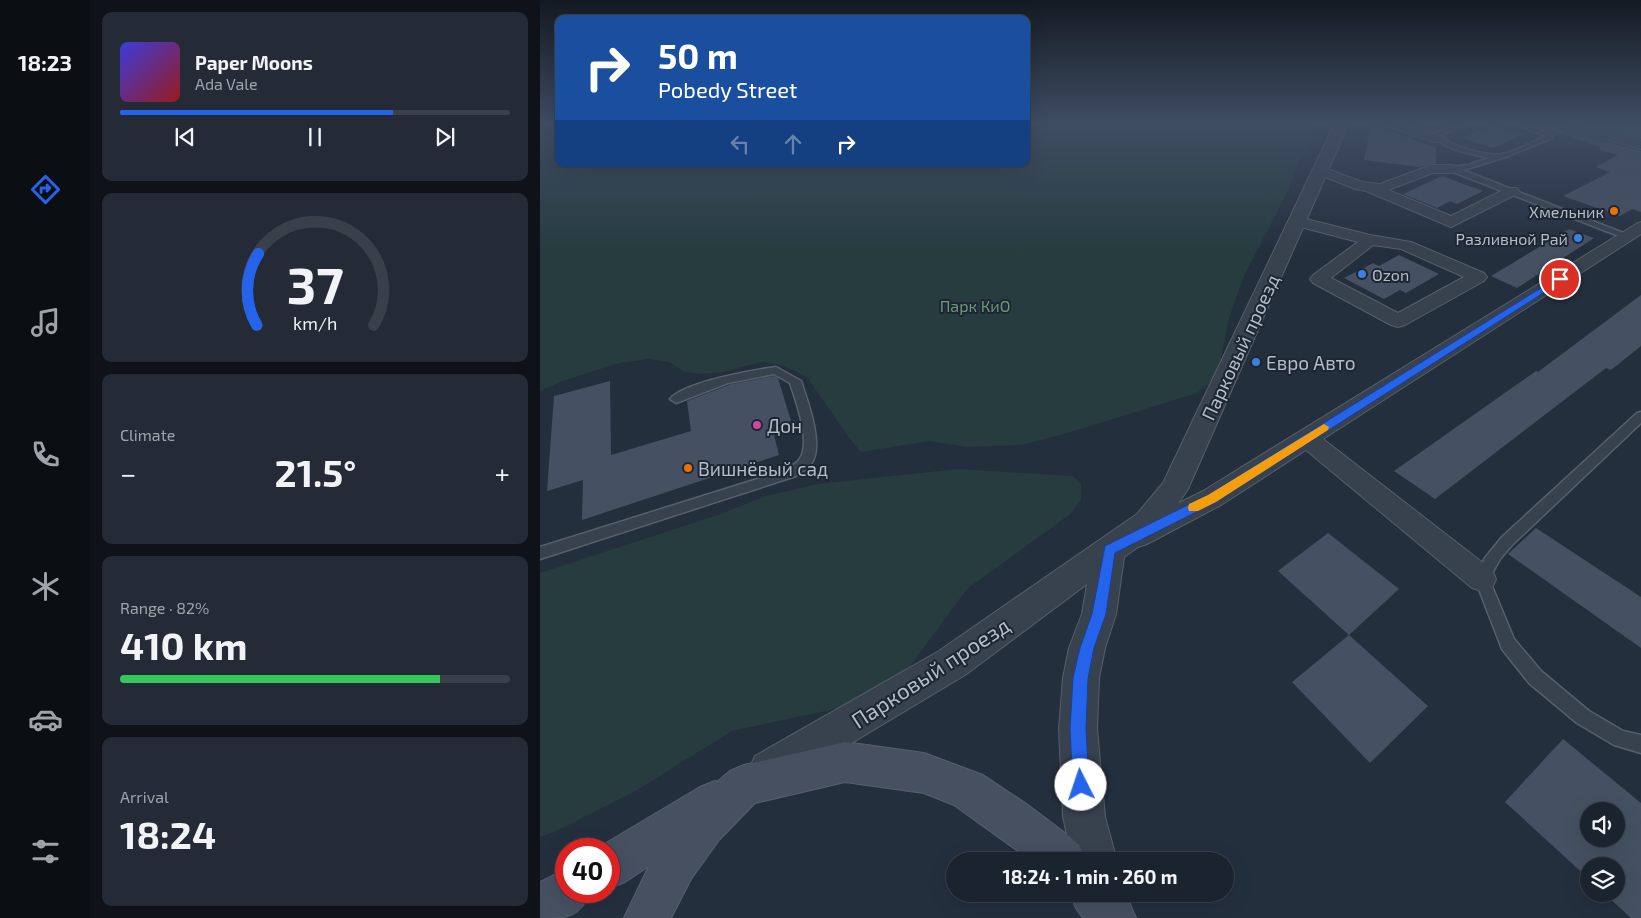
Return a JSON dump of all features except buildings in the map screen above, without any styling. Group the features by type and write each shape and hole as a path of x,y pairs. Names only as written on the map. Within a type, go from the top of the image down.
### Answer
{"main road":[{"path":"620,859 744,784 845,762 924,773 968,790 1020,825 1055,852"},
{"path":"647,918 675,863 704,825 744,784"},
{"path":"540,908 555,899"},
{"path":"1100,902 1113,918"}],"street":[{"name":"Парковый проезд","path":"744,784 952,663 1148,523 1174,489 1298,222 1322,166"},
{"path":"1320,170 1360,186 1380,188 1431,169 1452,169"},
{"path":"1371,188 1451,222 1512,191"},
{"path":"1298,222 1370,240 1405,245 1478,277 1398,321 1319,279 1370,240"},
{"path":"1093,852 1084,817 1078,729 1081,678 1087,648 1099,614 1109,550 1212,498 1634,232"},
{"path":"1306,438 1482,579"},
{"path":"1108,902 1113,918"}],"lane":[{"path":"1452,169 1473,166"},
{"path":"1469,167 1479,178"},
{"path":"1452,169 1634,232"},
{"path":"540,553 791,472 806,461 810,441 802,404 794,382 776,370 752,374 694,389 676,399"},
{"path":"1639,422 1528,523 1512,534 1489,562 1482,579 1508,644 1535,677 1583,717 1620,739 1641,744"}],"green space":[{"name":"Парк КиО","path":"540,166 1297,166 1288,191 1244,276 1229,318 1217,377 1197,393 1074,431 1022,445 967,447 929,441 861,452 849,438 807,377 784,366 762,362 719,373 700,374 683,371 669,362 649,359 619,363 565,380 540,391"},
{"path":"958,469 1073,476 1081,484 1081,500 1069,515 967,589 908,669 854,705 732,731 637,790 563,828 540,837 540,573 721,514 766,496 818,484"}],"slow traffic":[{"path":"1194,508 1324,427"}],"place":[{"name":"Хмельник","path":"1614,211"},
{"name":"Разливной Рай","path":"1578,238"},
{"name":"Ozon","path":"1362,274"},
{"name":"Евро Авто","path":"1256,362"},
{"name":"Дон","path":"757,425"},
{"name":"Вишнёвый сад","path":"688,468"}],"route":[{"path":"1081,785 1078,729 1081,678 1087,648 1099,614 1109,550 1212,498 1560,279"}]}
